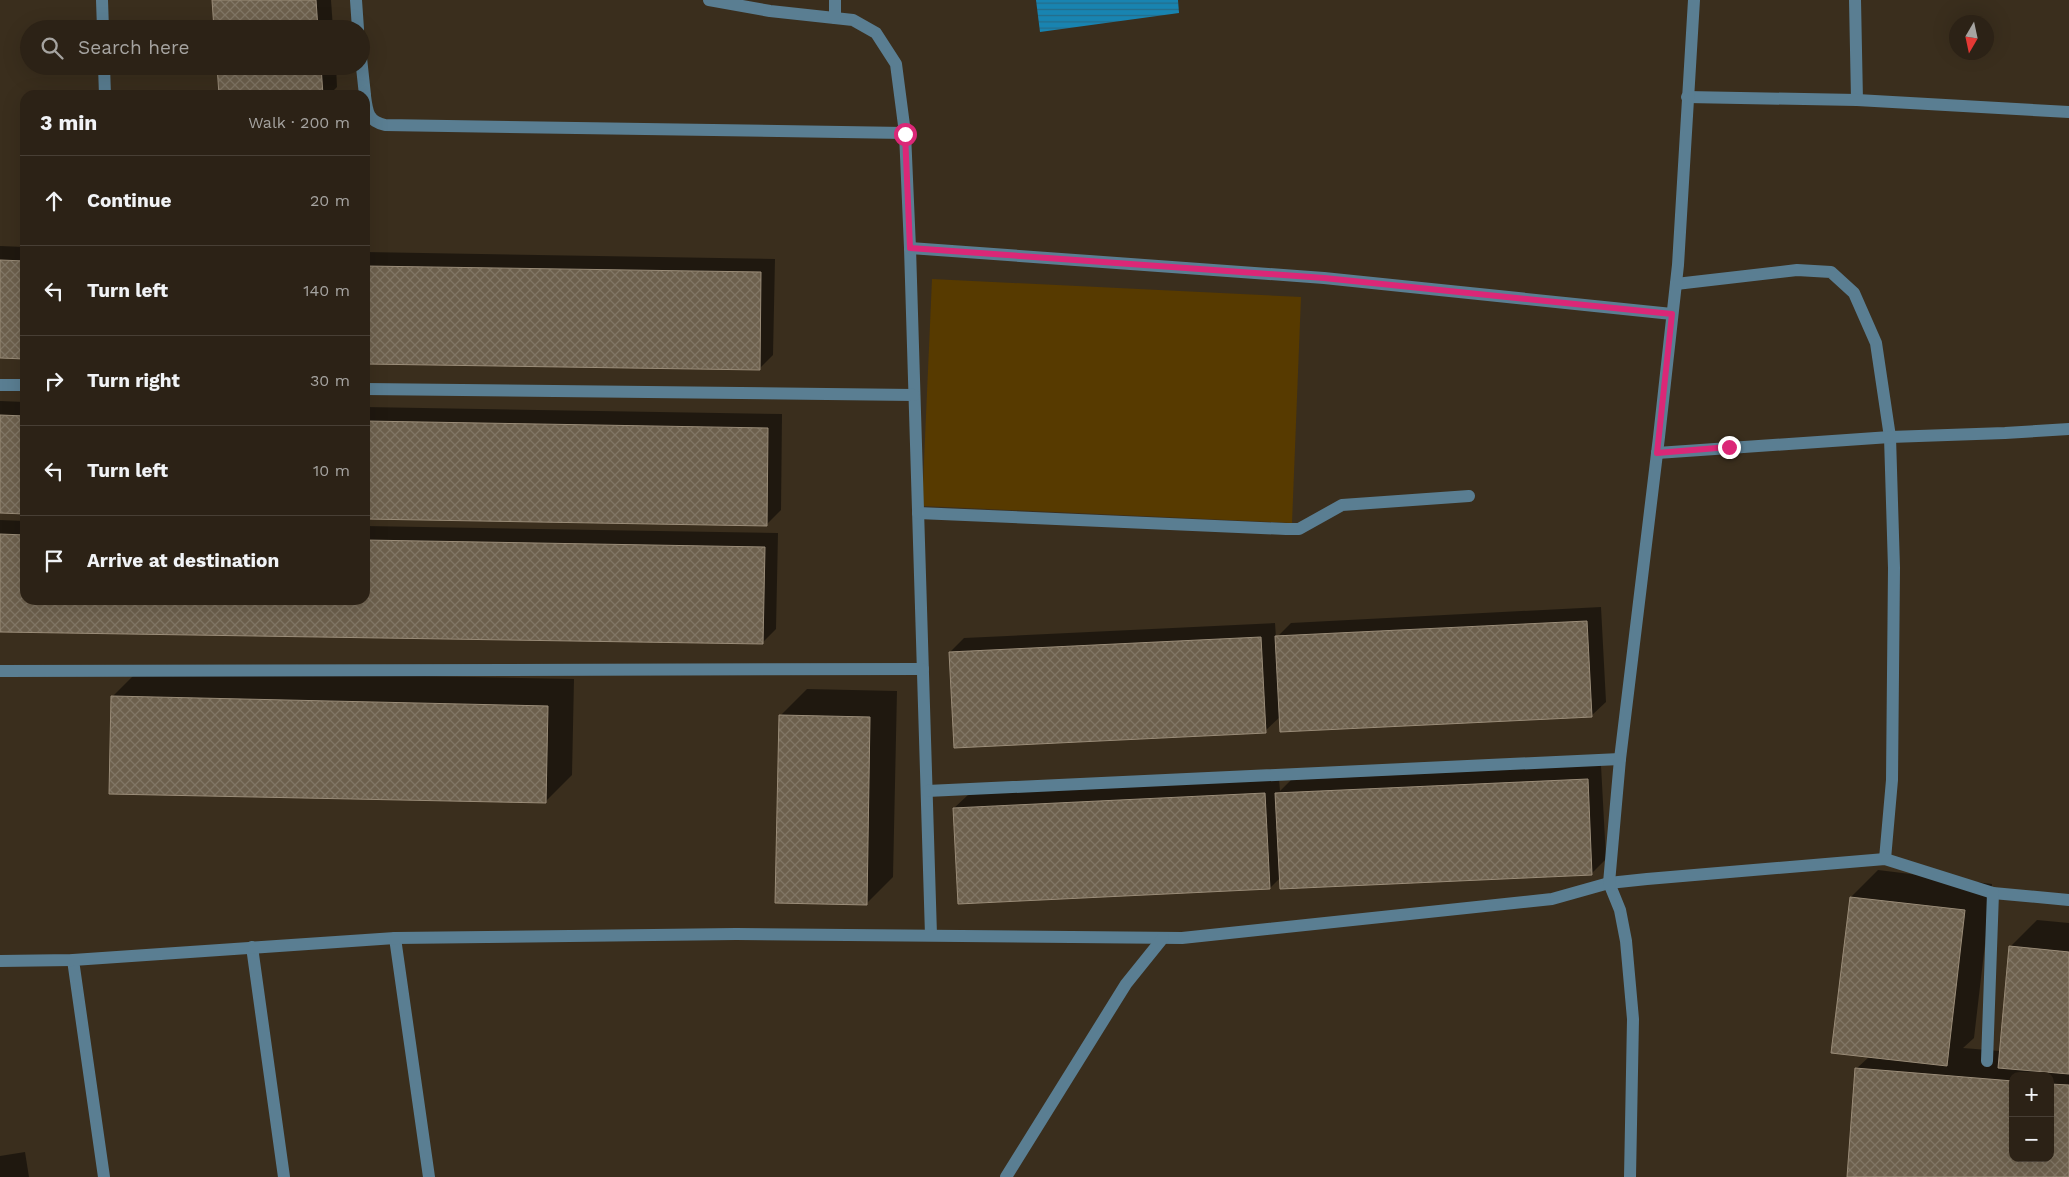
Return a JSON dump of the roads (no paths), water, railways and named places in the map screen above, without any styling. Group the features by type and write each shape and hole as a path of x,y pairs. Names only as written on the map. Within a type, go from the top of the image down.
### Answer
{"street":[{"path":"102,0 103,20"},
{"path":"356,0 357,20"},
{"path":"709,0 770,12 853,20 876,33 896,64 905,134 910,248 931,935"},
{"path":"835,0 835,18"},
{"path":"1630,1177 1633,1019 1626,941 1620,910 1609,883 1620,759 1676,284 1694,0"},
{"path":"1855,0 1858,100"},
{"path":"104,75 105,90"},
{"path":"363,75 364,90"},
{"path":"1687,97 1858,100 2069,112"},
{"path":"370,118 377,124 385,125 905,134"},
{"path":"910,248 1324,278 1672,314"},
{"path":"1676,284 1798,270 1831,272 1854,293 1876,343 1890,437 1894,568 1892,780 1886,859"},
{"path":"0,385 20,385"},
{"path":"370,389 914,395"},
{"path":"1657,453 1890,437 2069,429"},
{"path":"918,513 1299,529 1315,521 1326,512 1342,505 1469,496"},
{"path":"0,671 923,669"},
{"path":"927,791 1620,759"},
{"path":"0,961 73,960 395,938 736,934 1182,938 1552,899 1609,883 1886,859 1993,893 2069,900"},
{"path":"1987,1061 1993,893"},
{"path":"395,938 429,1177"},
{"path":"1006,1177 1120,992 1163,938"},
{"path":"252,947 284,1177"},
{"path":"73,960 104,1177"}],"water":[{"path":"1036,0 1178,0 1179,13 1040,32"}]}
